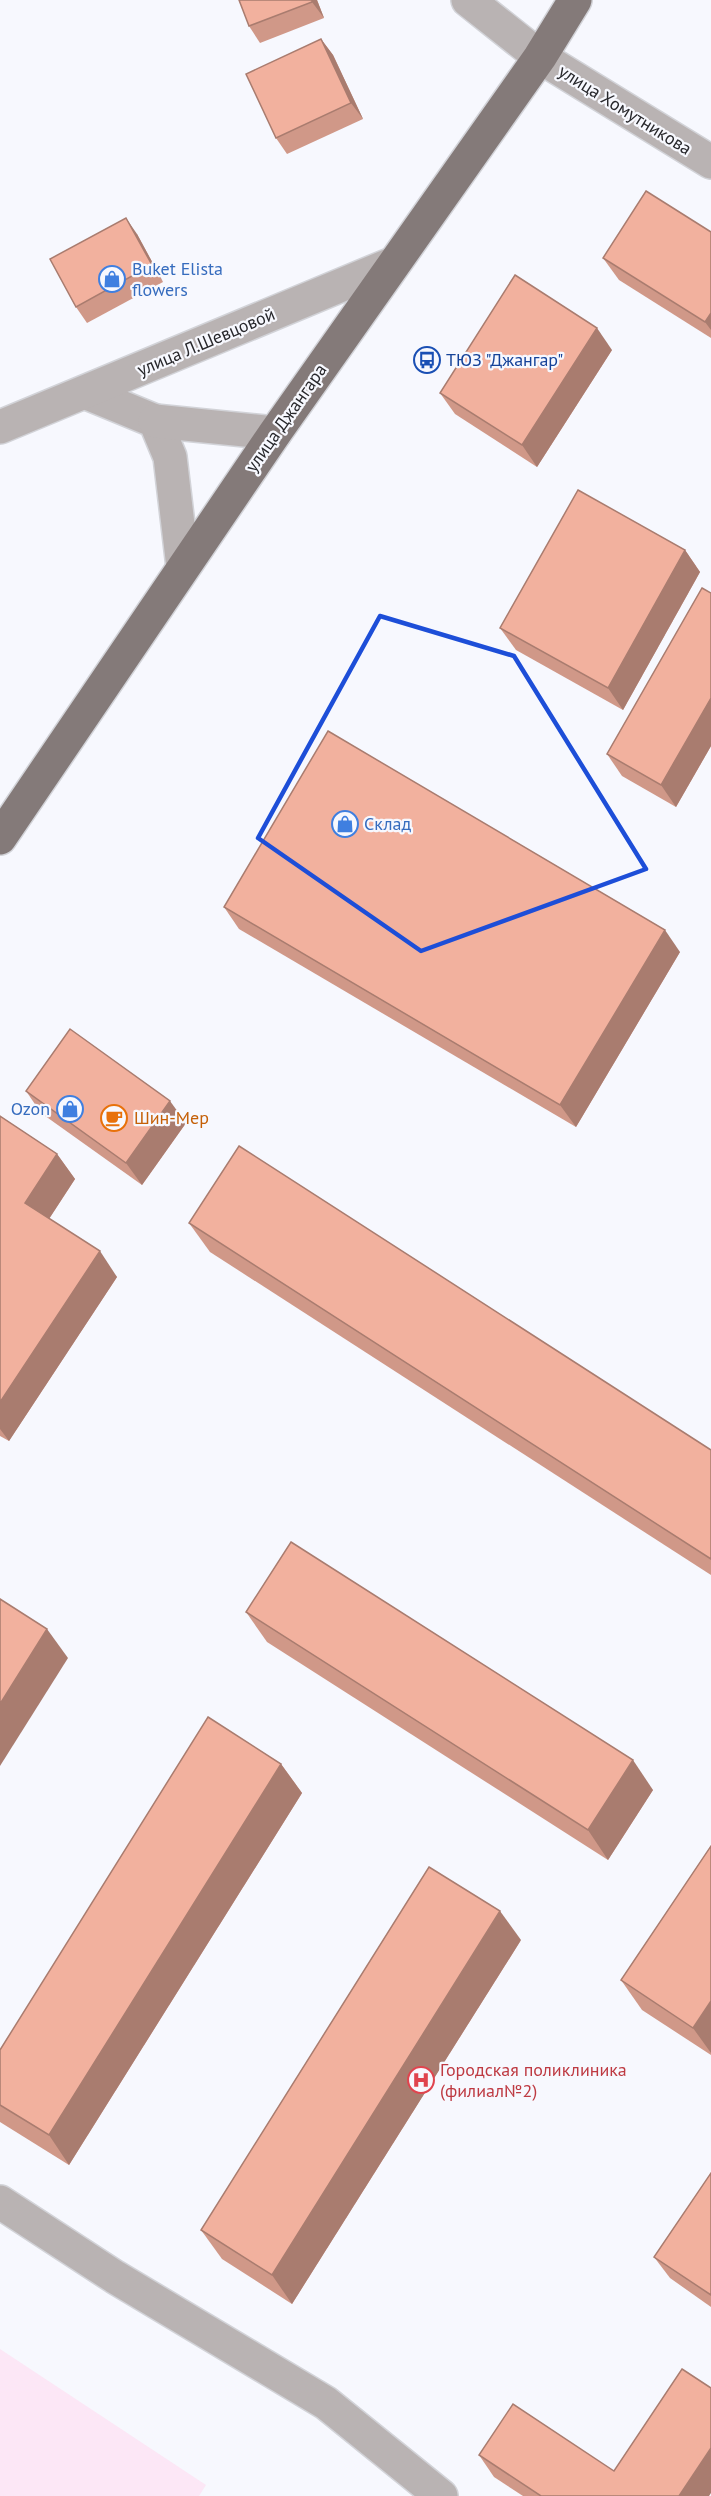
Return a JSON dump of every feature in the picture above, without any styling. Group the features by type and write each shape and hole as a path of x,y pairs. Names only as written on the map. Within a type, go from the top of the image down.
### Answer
{"main road":[{"name":"улица Джангара","path":"0,838 274,433 540,57 575,0"}],"street":[{"name":"улица Хомутникова","path":"468,0 540,57 711,162"},
{"name":"улица Л.Шевцовой","path":"0,428 393,264"},
{"path":"87,393 155,421 274,433"},
{"path":"155,421 170,457 183,567"},
{"path":"0,2202 115,2277 326,2403 441,2496"}],"highlighted area":[{"path":"380,616 514,656 646,869 421,951 258,838"}],"shaded area":[{"path":"0,2349 206,2485 199,2496 0,2496"}],"building":[{"path":"239,0 312,0 312,2 249,26"},
{"path":"321,39 351,103 276,138 246,74"},
{"path":"646,191 711,232 711,313 705,322 603,258"},
{"name":"Buket Elista flowers","path":"126,218 152,265 76,307 50,259"},
{"path":"515,275 597,328 522,445 440,393"},
{"path":"578,490 685,550 608,688 500,628"},
{"path":"702,588 711,593 711,698 661,785 607,754"},
{"path":"328,731 665,930 560,1105 224,907"},
{"name":"Шин-Мер","path":"70,1029 170,1101 126,1163 26,1091"},
{"path":"0,1116 57,1154 25,1203 100,1251 0,1402"},
{"path":"239,1146 711,1450 711,1559 189,1223"},
{"path":"291,1542 633,1760 588,1830 246,1612"},
{"path":"0,1599 47,1629 0,1704"},
{"path":"208,1717 281,1764 49,2135 0,2105 0,2050"},
{"path":"711,1846 711,2001 693,2028 621,1980"},
{"path":"429,1867 500,1911 272,2275 201,2230"},
{"path":"711,2173 711,2295 654,2257"},
{"path":"682,2369 711,2388 711,2448 679,2496 541,2496 479,2455 513,2404 614,2471"}],"place":[{"name":"Buket Elista flowers","path":"112,279"},
{"name":"ТЮЗ \"Джангар\"","path":"427,360"},
{"name":"Склад","path":"345,824"},
{"name":"Ozon","path":"70,1109"},
{"name":"Шин-Мер","path":"114,1118"},
{"name":"Городская поликлиника (филиал№2)","path":"421,2080"}]}
